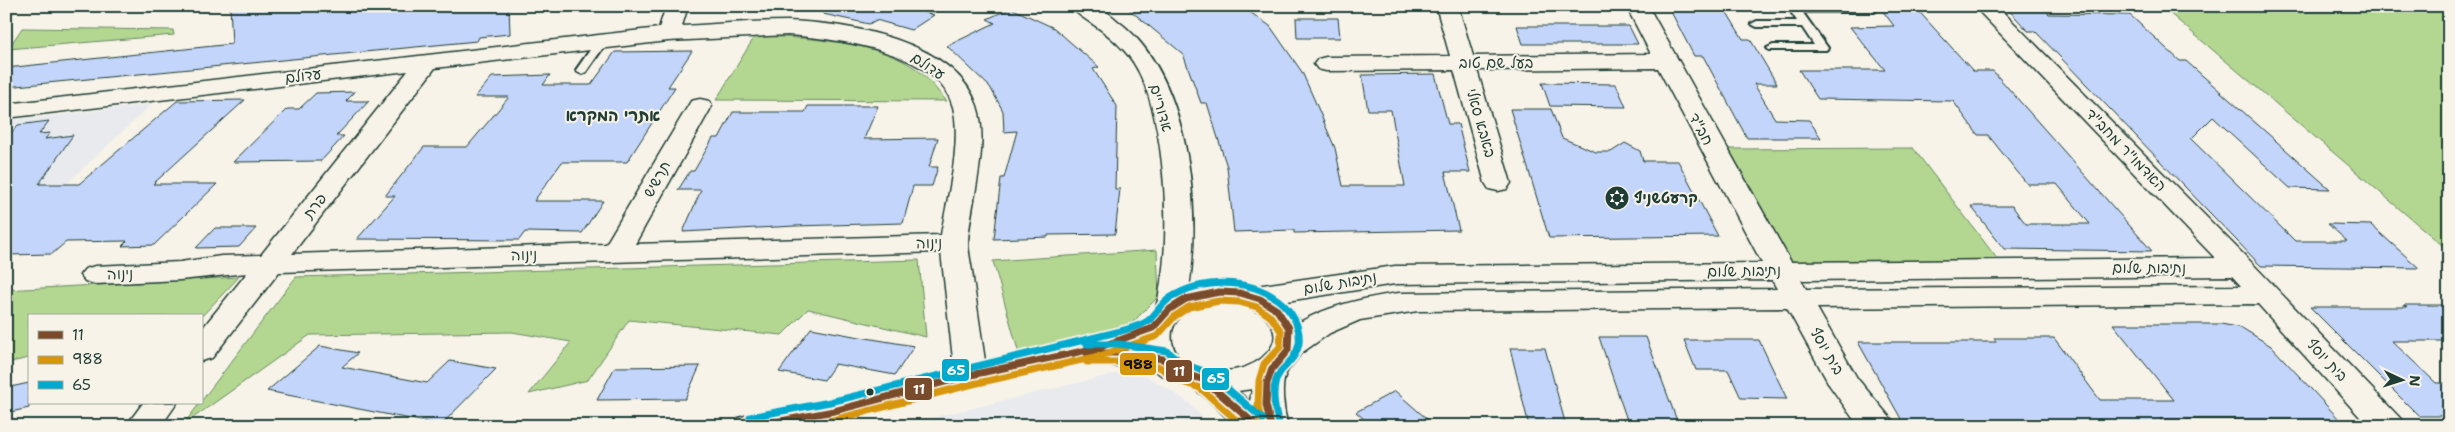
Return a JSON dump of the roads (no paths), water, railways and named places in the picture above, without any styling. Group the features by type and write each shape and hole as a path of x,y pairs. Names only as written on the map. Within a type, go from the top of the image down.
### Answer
{"street":[{"path":"668,34 677,6"},
{"name":"אדוריים","path":"1081,6 1107,22 1141,57 1159,90 1172,150 1180,241 1164,316"},
{"name":"באבא סאלי","path":"1447,6 1498,183"},
{"name":"חב\"ד","path":"1638,6 1710,146 1775,260"},
{"name":"האדמו\"ר מחב\"ד","path":"1985,6 2266,295"},
{"name":"עדולם","path":"6,111 668,34 746,28 788,28 834,32 880,42 905,51 934,67 956,87 965,107 967,160 954,242 971,375"},
{"name":"פרת","path":"202,350 428,61"},
{"name":"בעל שם טוב","path":"1326,64 1666,61"},
{"name":"תרשיש","path":"615,252 700,106"},
{"name":"אדוריים","path":"1180,241 1188,260 1197,272 1210,284 1237,294"},
{"name":"נינוה","path":"95,275 270,263 954,242"},
{"name":"נתיבות שלום","path":"1237,294 1282,293 1362,278 1395,275 1775,260 2240,267"},
{"name":"בית יוסף","path":"1775,260 1860,408 1880,426"},
{"path":"767,425 825,414 971,375 1075,354 1125,339 1195,296 1237,294 1274,307 1286,320 1291,335 1280,357 1266,403 1271,426"},
{"name":"נתיבות שלום","path":"1280,357 1310,329 1328,320 1374,306 1396,303 2266,295"},
{"name":"בית יוסף","path":"2266,295 2388,426"},
{"path":"1164,316 1155,342 1163,359 1180,372 1204,380 1240,380 1257,376 1280,357"},
{"path":"1075,354 1118,353 1163,359"},
{"path":"1204,380 1257,426"},
{"path":"143,426 160,404"}],"lane":[{"path":"1773,48 1822,48 1792,6"},
{"path":"1807,6 1808,9 1874,9"},
{"path":"1757,24 1804,24"},
{"path":"582,70 601,42"}],"place":[{"name":"קרעטשניף","path":"1617,198"}],"district":[{"name":"אתרי המקרא","path":"613,115"}]}
